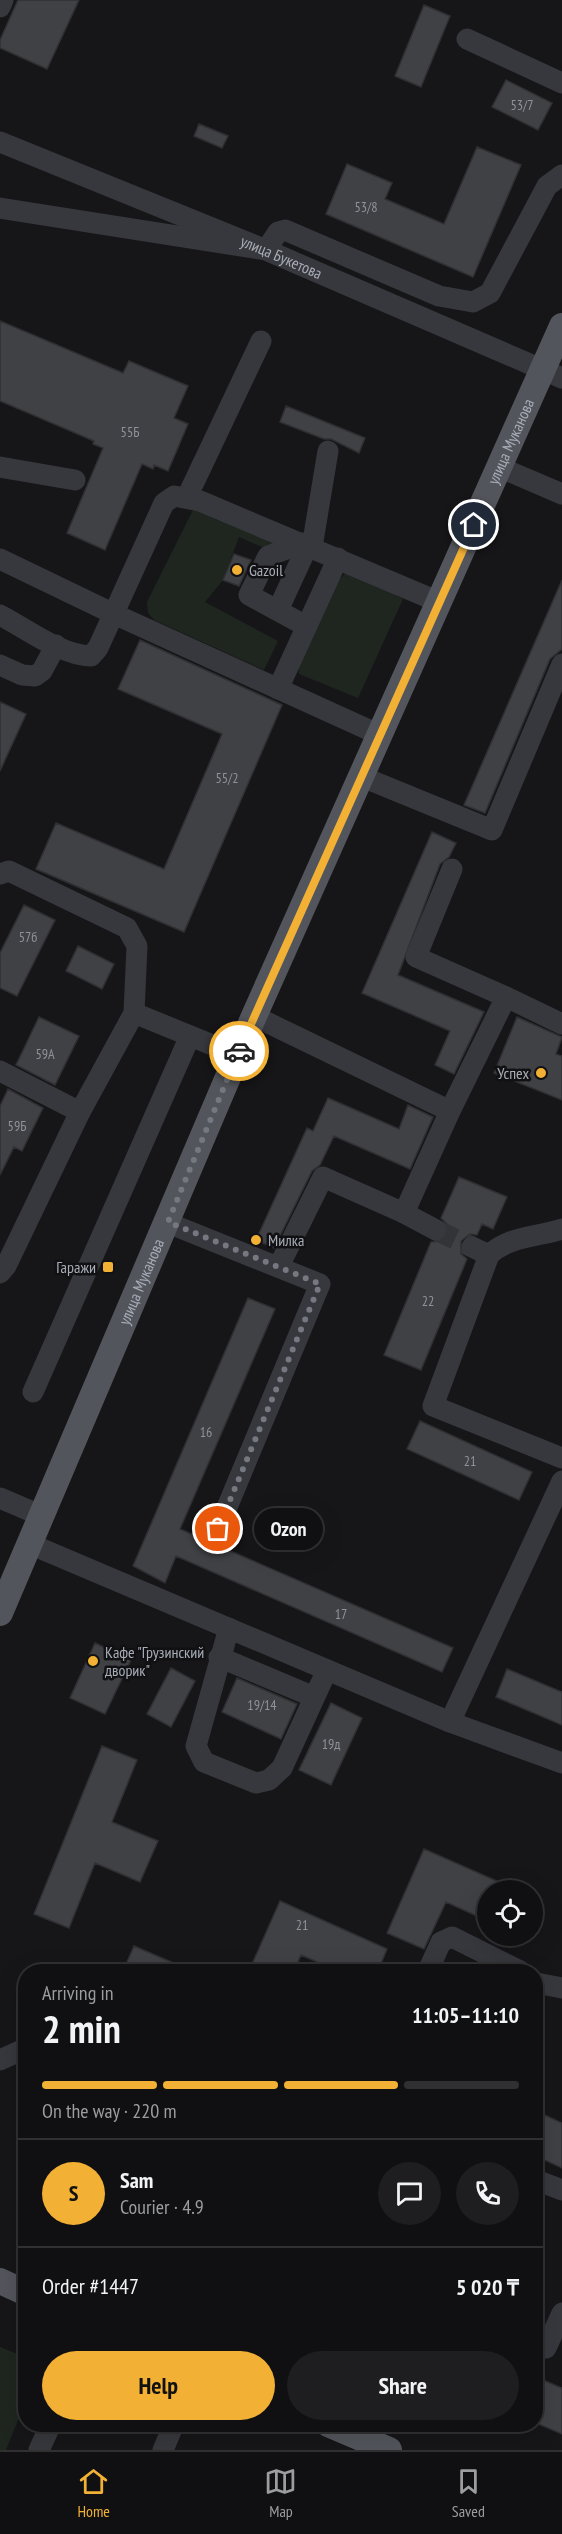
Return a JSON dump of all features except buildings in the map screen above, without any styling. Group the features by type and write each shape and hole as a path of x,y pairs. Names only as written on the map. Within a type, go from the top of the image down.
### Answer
{"main road":[{"name":"улица Муканова","path":"0,1614 237,1055 360,776 500,467 553,373 562,326"},
{"path":"0,2281 18,2289"},
{"path":"347,2432 389,2450"}],"street":[{"path":"0,7 3,0"},
{"path":"467,39 562,83"},
{"name":"улица Букетова","path":"0,142 266,250 553,373"},
{"path":"0,208 266,250 278,232 285,230 439,296 473,303 490,293 547,186 562,175"},
{"path":"187,497 261,341"},
{"path":"278,610 308,545 328,451"},
{"path":"500,467 562,494"},
{"path":"0,468 75,480"},
{"path":"1,620 79,655 91,656 99,648 164,503 174,496 187,497 308,545 439,602"},
{"path":"306,626 249,595 268,556 308,545"},
{"path":"278,689 338,558"},
{"path":"0,559 114,614 380,735"},
{"path":"0,665 22,675 35,676 42,671 56,645"},
{"path":"360,776 492,830 562,664"},
{"path":"452,869 416,957 562,1024"},
{"path":"0,874 9,871 127,928 137,946 134,1013 80,1112 6,1266 0,1273"},
{"path":"404,1213 450,1111 507,997"},
{"path":"134,1013 237,1055"},
{"path":"254,1016 450,1111"},
{"path":"33,1392 190,1036"},
{"path":"0,1071 80,1112"},
{"path":"279,1266 323,1177 404,1213 436,1230"},
{"path":"168,1222 320,1284 218,1529"},
{"path":"562,1229 509,1241 481,1251 434,1406 562,1458"},
{"path":"450,1722 562,1481"},
{"path":"0,1498 42,1516"},
{"path":"30,1544 450,1722 562,1762"},
{"path":"229,1628 219,1657 196,1746 204,1762 256,1783 269,1780 282,1768 327,1670"},
{"path":"219,1657 314,1697"},
{"path":"431,1964 441,1942 452,1937 506,1964"},
{"path":"543,1984 562,1988"},
{"path":"0,2060 18,2052"},
{"path":"543,2183 562,2190"},
{"path":"543,2347 546,2348 562,2313"},
{"path":"39,2450 47,2432"},
{"path":"163,2450 171,2432"}],"shaded area":[{"path":"194,508 217,520 281,541 264,548 239,537 223,580 205,602 278,641 264,670 154,620 148,613 147,602"},
{"path":"348,571 403,599 358,698 299,674 298,665 331,587"},
{"path":"0,2347 18,2354 18,2420 6,2450 0,2450"}],"tunnel":[{"path":"436,1230 472,1247"}],"way so far":[{"path":"218,1529 320,1284 168,1222 239,1051"}],"place":[{"name":"Gazoil","path":"237,570"},
{"name":"Успех","path":"541,1073"},
{"name":"Милка","path":"256,1240"},
{"name":"Гаражи","path":"108,1267"},
{"name":"Ozon","path":"218,1529"},
{"name":"Кафе \"Грузинский дворик\"","path":"93,1661"}],"route":[{"path":"239,1051 474,525"}]}
